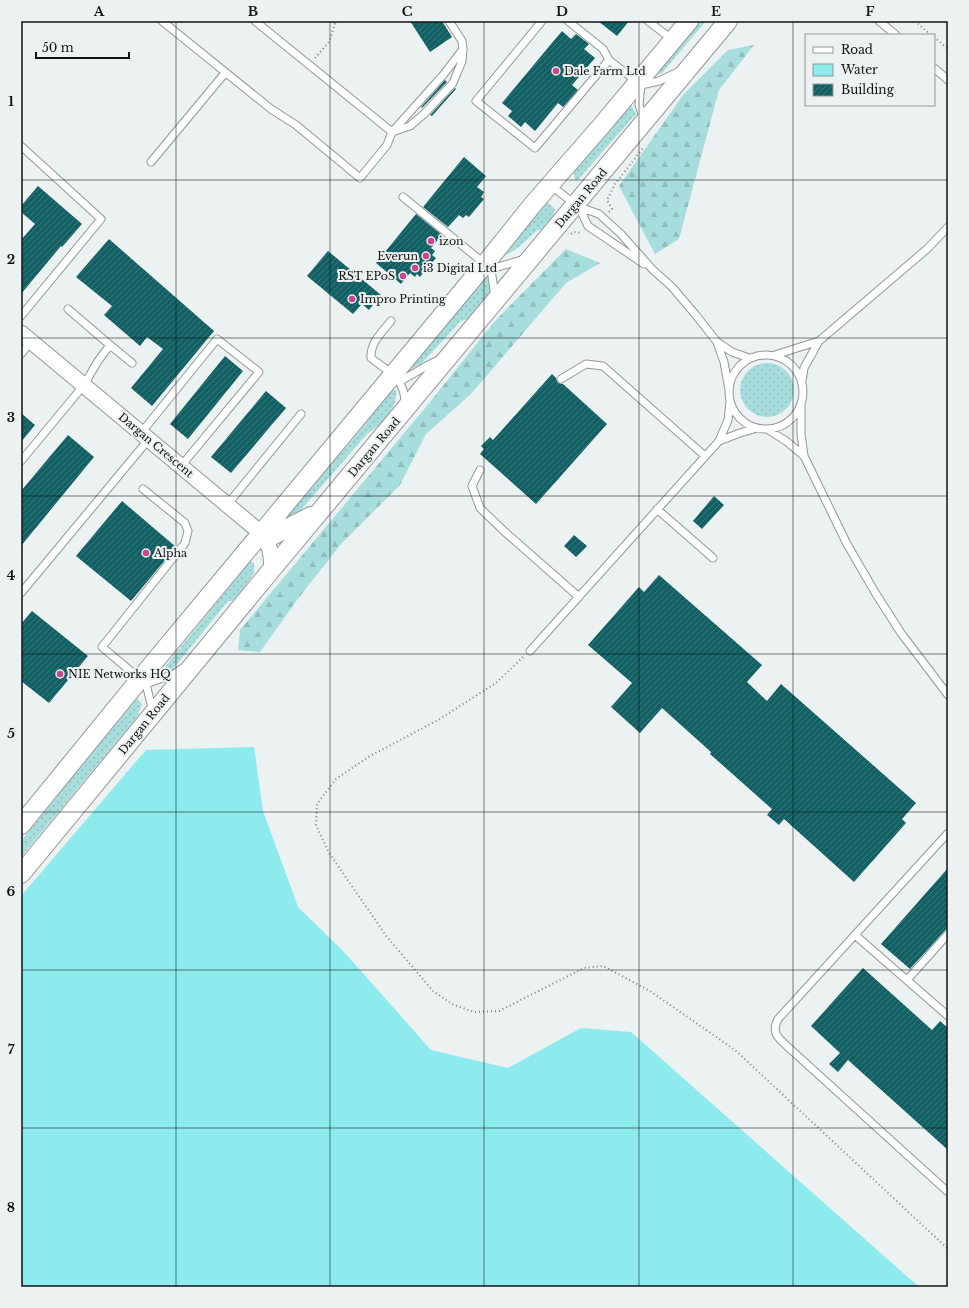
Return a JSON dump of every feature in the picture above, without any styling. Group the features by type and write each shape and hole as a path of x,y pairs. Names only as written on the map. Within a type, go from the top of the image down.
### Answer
{"street":[{"path":"21,825 143,682 396,378 488,266 550,185 640,84 689,21"},
{"name":"Dargan Road","path":"21,874 495,301 577,206 644,121 728,21"},
{"name":"Dargan Crescent","path":"26,337 264,536"},
{"path":"264,536 321,511"},
{"path":"264,536 270,548 272,569"}],"lane":[{"path":"162,21 271,109 296,125 360,178 387,145 392,132 458,58 463,49"},
{"path":"255,21 392,132"},
{"path":"392,132 410,126 425,113 453,83 462,61 463,49 462,42 449,21"},
{"path":"542,21 476,101 535,148 609,60"},
{"path":"568,21 603,49 609,60 640,84 659,81 692,64"},
{"path":"648,21 673,40"},
{"path":"879,21 895,34"},
{"path":"935,69 948,80"},
{"path":"151,162 225,72"},
{"path":"640,84 639,105 644,121"},
{"path":"21,146 101,218 21,316"},
{"path":"550,185 577,206 599,214 621,234 652,269 677,292 717,342 732,352 749,358"},
{"path":"403,197 488,266 495,301"},
{"path":"577,206 588,226 652,269"},
{"path":"802,381 804,368 819,341 927,249 948,227"},
{"path":"488,266 532,257"},
{"path":"68,309 132,363"},
{"path":"391,321 376,340 371,351 371,358 396,378 405,399 405,410"},
{"path":"21,354 26,337"},
{"path":"21,593 145,436 217,339 259,372 181,466"},
{"path":"729,390 732,377 739,366 749,358 762,355 775,355 819,341"},
{"path":"530,651 719,441 728,420 730,401 724,362 717,342"},
{"path":"21,461 84,386 98,361 110,345"},
{"path":"730,401 740,418 757,428 767,429 778,427 788,422 796,415 801,405 804,393 802,381 792,364 775,355"},
{"path":"396,378 411,376 429,363 450,356"},
{"path":"560,379 586,364 603,366 705,456"},
{"path":"801,405 801,434 804,456 847,544 901,633 948,695"},
{"path":"227,505 301,414"},
{"path":"719,441 740,432 757,428"},
{"path":"767,429 786,441 804,456"},
{"path":"480,470 472,486 480,508 579,597"},
{"path":"144,489 185,522 188,532 185,542 102,647 143,682 153,713"},
{"path":"657,510 714,558"},
{"path":"143,682 174,674 200,656"},
{"path":"948,833 778,1019 775,1025 775,1031 778,1038 948,1192"},
{"path":"907,980 948,934"},
{"path":"855,935 948,1016"}],"path":[{"path":"309,65 329,42 336,21"},
{"path":"915,21 931,34"},
{"path":"935,38 948,49"},
{"path":"530,651 496,683 438,720 370,756 336,779 317,804 316,826 328,853 387,937 433,990 452,1004 474,1012 498,1011 584,968 603,966 650,991 736,1050 948,1249"}],"green space":[{"path":"697,21 706,21 661,74 654,73"},
{"path":"754,45 719,90 679,239 655,254 619,186 683,95 728,50"},
{"path":"630,103 636,114 576,182 573,170"},
{"path":"547,202 555,209 553,217 541,230 537,230 516,249 500,258"},
{"path":"566,249 600,263 566,283 471,394 426,434 400,485 341,544 297,600 260,652 238,650 240,630 430,402 495,321"},
{"path":"486,276 490,279 489,293 467,319 461,321 421,364 409,369"},
{"path":"767,363 777,365 786,371 792,380 794,390 792,400 786,409 777,415 767,417 757,415 748,409 742,400 740,390 742,380 748,371 757,365"},
{"path":"392,388 397,391 395,401 391,411 385,419 367,434 293,519 284,520 364,426"},
{"path":"250,561 254,563 254,573 239,594 232,601 228,601 169,674 160,673"},
{"path":"137,698 142,704 137,717 21,857 21,841"}],"water":[{"path":"254,747 263,811 298,907 345,953 431,1050 508,1068 581,1028 631,1032 919,1287 21,1287 21,896 146,750"}],"building":[{"path":"410,21 442,21 452,37 430,52"},
{"path":"598,21 629,21 617,36"},
{"name":"Dale Farm Ltd","path":"562,31 571,39 576,34 589,44 584,49 595,58 572,85 578,90 563,107 558,103 535,131 525,122 521,127 508,116 512,111 502,103"},
{"path":"445,80 447,82 422,108 421,107"},
{"path":"455,88 456,89 432,116 430,115"},
{"path":"464,157 486,176 477,187 484,192 481,197 484,199 469,217 466,215 463,218 459,215 448,227 423,207"},
{"path":"38,186 82,224 62,247 61,246 21,294 21,240 35,224 21,212 21,206"},
{"path":"416,214 442,235 431,248 435,251 432,255 436,258 420,277 417,274 415,277 410,273 401,284 376,263"},
{"path":"109,239 214,331 152,406 131,388 163,349 147,337 140,346 104,315 112,306 76,277"},
{"path":"328,251 381,295 369,310 362,304 353,314 307,276"},
{"path":"225,356 243,371 188,439 170,424"},
{"path":"552,374 558,383 563,384 607,424 536,504 480,454 484,449 481,446 490,437 493,440"},
{"path":"266,391 286,408 231,473 211,457"},
{"path":"21,413 35,425 21,442"},
{"path":"68,435 94,457 21,546 21,491"},
{"path":"714,496 724,505 702,529 693,521"},
{"path":"122,501 176,547 131,601 76,556"},
{"path":"574,535 587,546 576,557 564,546"},
{"path":"659,575 762,665 747,682 767,701 781,684 916,803 902,819 906,823 854,882 784,819 779,825 767,815 772,809 710,754 711,752 662,708 640,733 611,707 632,683 588,645 639,587 644,592"},
{"path":"32,611 88,656 49,703 21,681 21,624"},
{"path":"948,868 948,927 910,969 881,944"},
{"path":"863,968 932,1030 940,1021 948,1028 948,1150 848,1060 838,1072 829,1064 840,1053 811,1026"}],"place":[{"name":"Dale Farm Ltd","path":"556,71"},
{"name":"izon","path":"431,241"},
{"name":"Everun","path":"426,256"},
{"name":"i3 Digital Ltd","path":"415,268"},
{"name":"RST EPoS","path":"403,276"},
{"name":"Impro Printing","path":"352,299"},
{"name":"Alpha","path":"146,553"},
{"name":"NIE Networks HQ","path":"60,674"}]}
